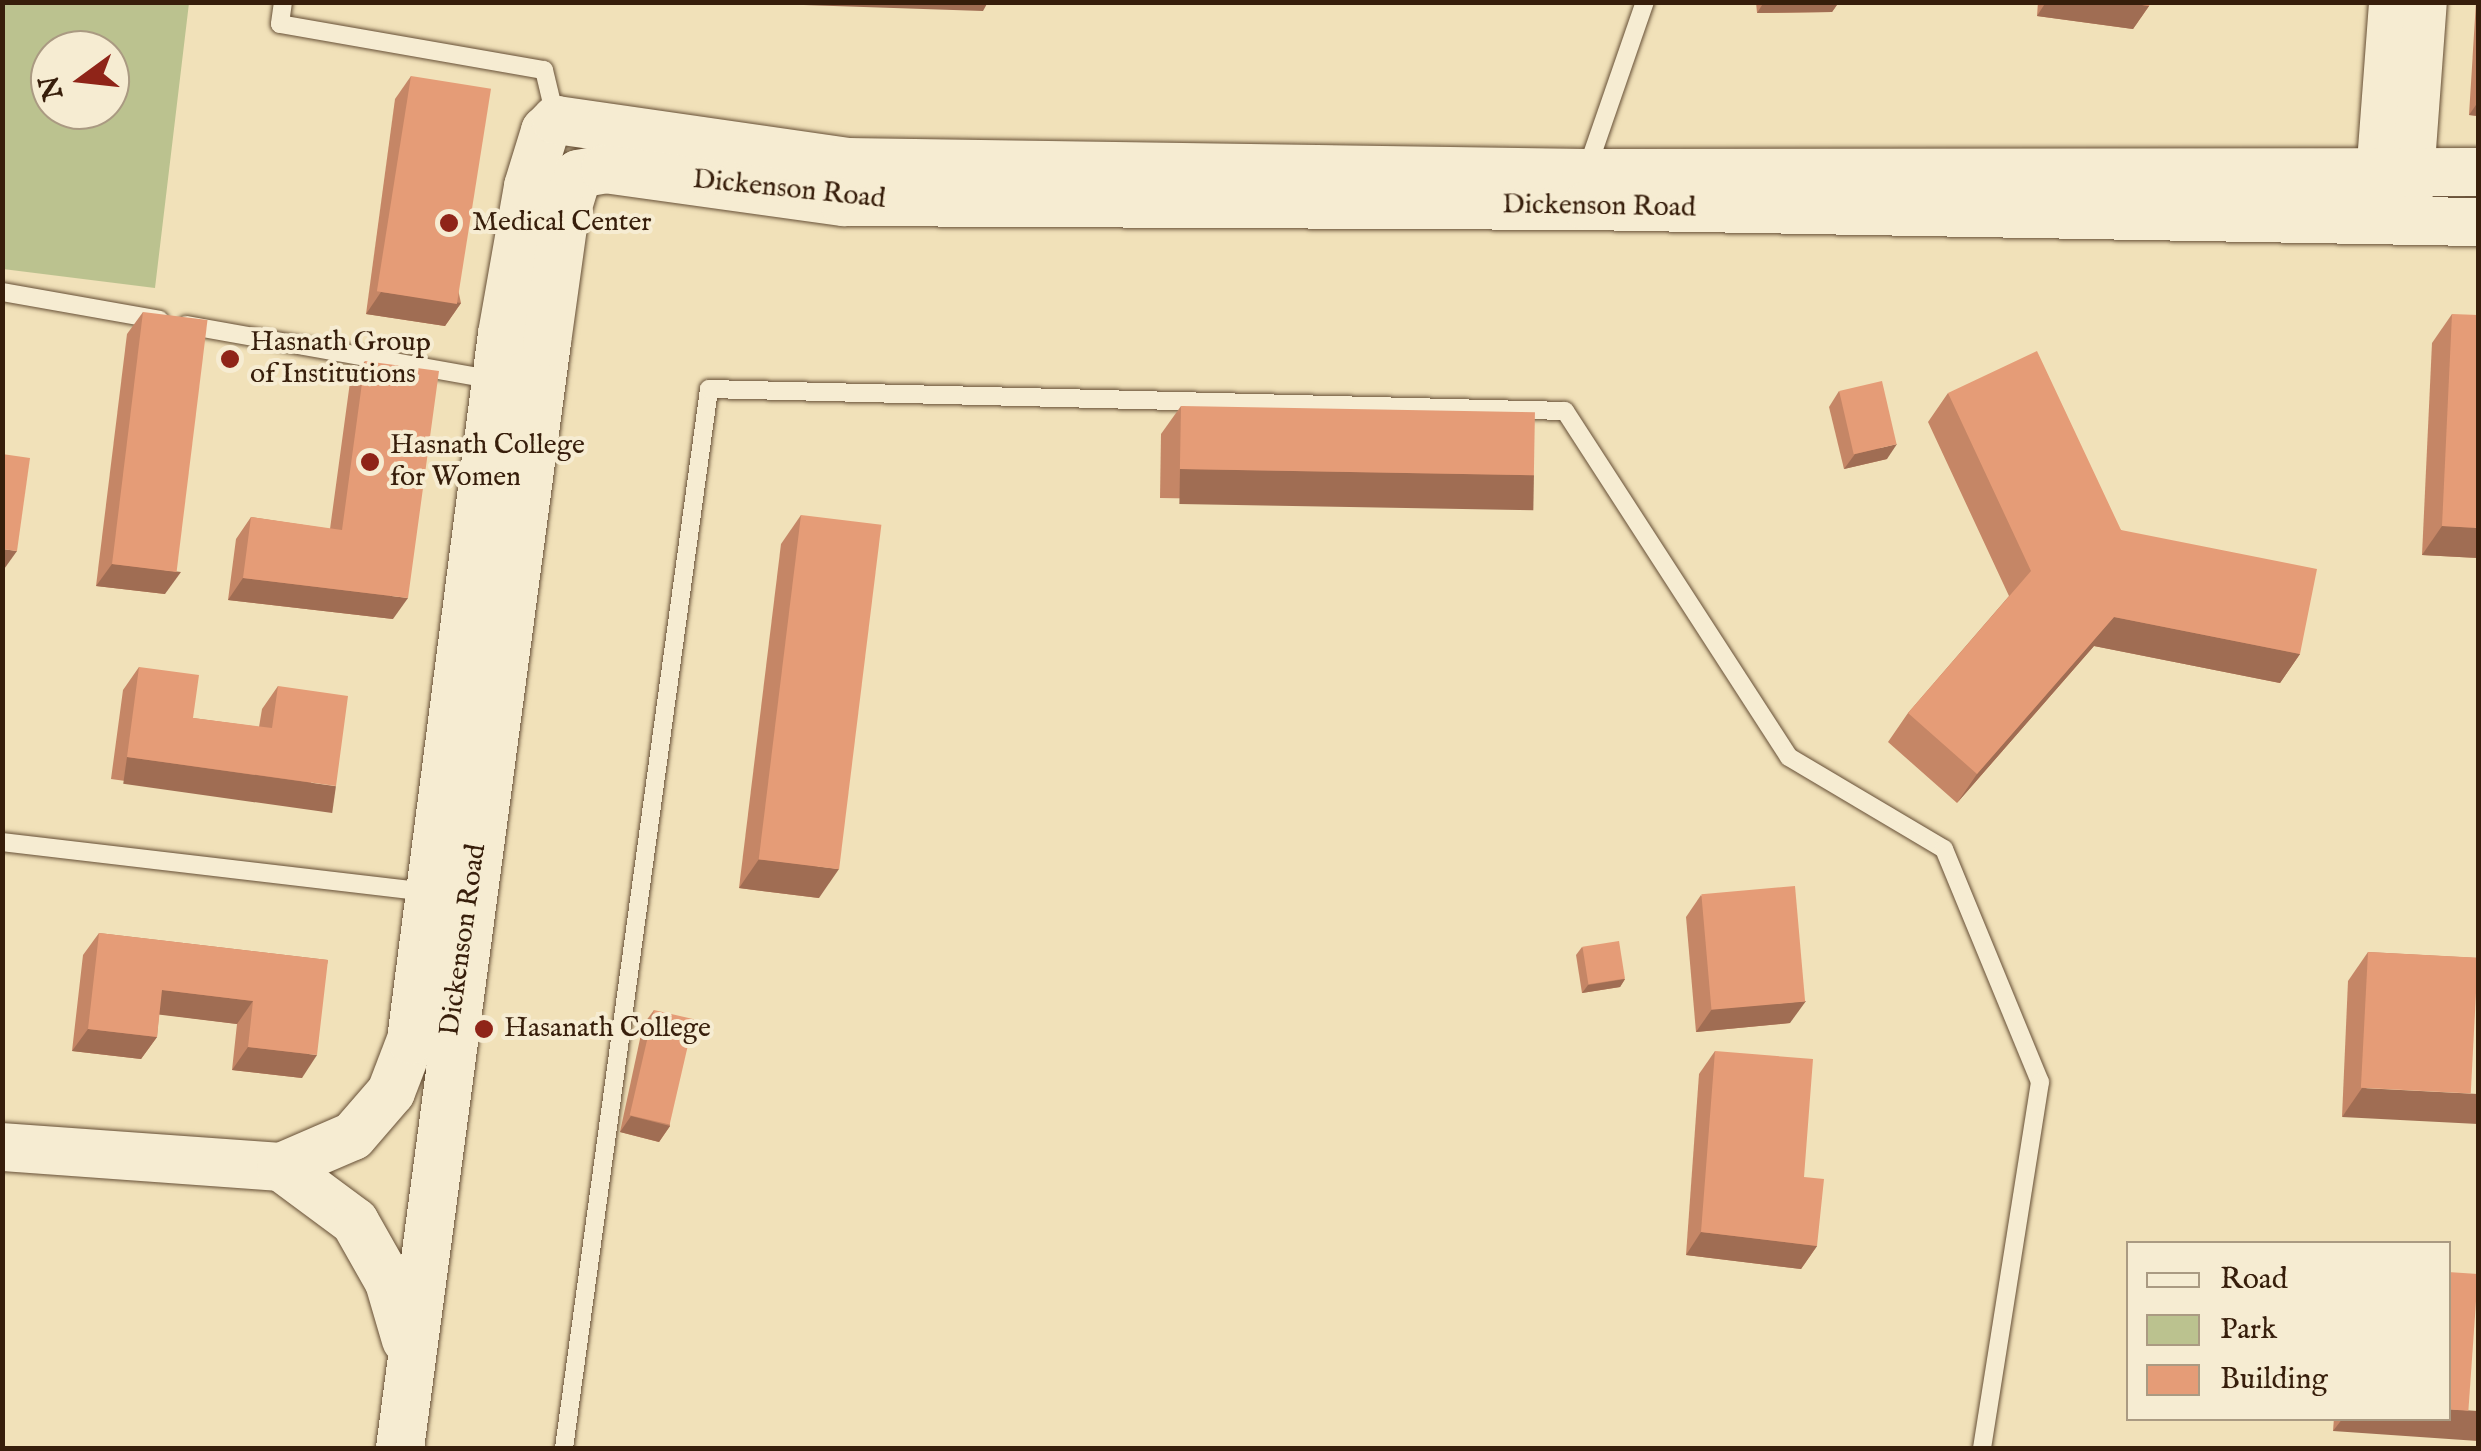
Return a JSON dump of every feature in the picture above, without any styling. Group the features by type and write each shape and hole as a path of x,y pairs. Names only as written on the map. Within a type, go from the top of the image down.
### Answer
{"main road":[{"name":"Dickenson Road","path":"282,1167 354,1136 390,1092 411,1040 430,892 471,739 524,338 528,186 545,130 556,120 846,182 1586,173 2395,169 2478,172"},
{"name":"Dickenson Road","path":"400,1448 471,739 496,380 524,338 578,174 605,168 846,182 2478,222"},
{"path":"2,1148 282,1167 356,1222 389,1282 411,1359"}],"street":[{"path":"2390,2 2395,169 2392,219"},
{"path":"2395,169 2426,2"}],"lane":[{"path":"282,2 280,24 544,70 556,120"},
{"path":"1586,173 1646,2"},
{"path":"2,292 496,380"},
{"path":"564,1448 710,389 1565,411 1789,757 1944,850 2040,1082 1982,1448"},
{"path":"2,842 430,892"}],"green space":[{"path":"2,3 189,3 155,288 3,269"}],"building":[{"path":"411,76 491,89 457,304 377,291"},
{"path":"143,312 208,320 177,572 112,564"},
{"path":"2452,314 2478,315 2478,528 2442,526"},
{"path":"2037,351 2121,530 2317,569 2300,654 2114,617 1977,774 1908,713 2031,571 1948,393"},
{"path":"365,361 439,371 408,598 243,578 251,517 342,530"},
{"path":"1882,381 1897,444 1854,454 1839,391"},
{"path":"1181,406 1535,412 1534,475 1180,469"},
{"path":"2,454 30,458 17,551 2,549"},
{"path":"801,515 881,525 839,869 759,859"},
{"path":"139,667 199,675 193,718 272,728 278,686 348,696 336,786 127,757"},
{"path":"1795,886 1805,1002 1711,1010 1701,894"},
{"path":"99,933 328,960 317,1055 248,1047 253,1001 162,990 157,1037 88,1029"},
{"path":"1619,941 1625,979 1588,984 1582,947"},
{"path":"2368,952 2478,958 2471,1094 2361,1088"},
{"path":"654,1010 694,1019 670,1124 630,1115"},
{"path":"1715,1051 1813,1059 1804,1177 1824,1179 1817,1246 1701,1232"},
{"path":"2451,1272 2478,1274 2468,1411 2451,1410"}],"place":[{"name":"Medical Center","path":"449,223"},
{"name":"Hasnath Group of Institutions","path":"230,359"},
{"name":"Hasnath College for Women","path":"370,462"},
{"name":"Hasanath College","path":"484,1029"}]}
